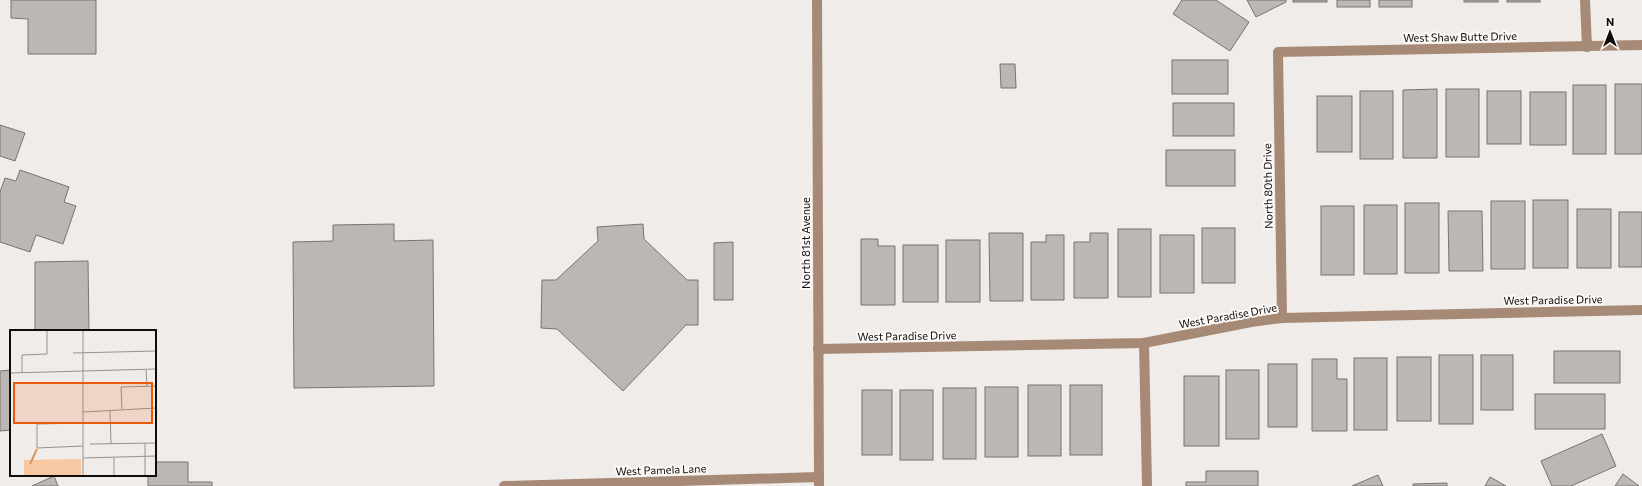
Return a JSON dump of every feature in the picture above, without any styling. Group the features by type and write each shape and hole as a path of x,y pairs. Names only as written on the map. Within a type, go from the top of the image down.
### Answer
{"street":[{"name":"North 81st Avenue","path":"817,0 819,482"},
{"path":"1585,0 1587,47"},
{"name":"West Shaw Butte Drive","path":"1278,52 1642,45"},
{"name":"North 80th Drive","path":"1278,52 1282,318"},
{"name":"West Paradise Drive","path":"818,349 1144,343 1251,322 1282,318 1642,310"},
{"path":"1144,343 1147,486"},
{"name":"West Pamela Lane","path":"504,486 819,482"}],"building":[{"path":"11,0 96,0 96,54 28,54 28,19 11,18"},
{"path":"1182,0 1216,0 1249,22 1230,51 1173,14"},
{"path":"1247,0 1286,0 1286,2 1256,17"},
{"path":"1293,0 1327,0 1327,2 1293,2"},
{"path":"1337,0 1370,0 1370,7 1337,7"},
{"path":"1379,0 1412,0 1412,7 1379,7"},
{"path":"1464,0 1498,0 1498,2 1464,2"},
{"path":"1507,0 1540,0 1540,2 1507,2"},
{"path":"1172,60 1228,60 1228,94 1172,94"},
{"path":"1000,64 1015,64 1016,88 1001,88"},
{"path":"1615,84 1642,84 1642,154 1615,154"},
{"path":"1573,85 1606,85 1606,154 1573,154"},
{"path":"1437,89 1437,158 1403,158 1403,90"},
{"path":"1446,89 1479,89 1479,157 1446,157"},
{"path":"1360,91 1393,91 1393,159 1360,159"},
{"path":"1487,91 1521,91 1521,144 1487,144"},
{"path":"1530,92 1566,92 1566,145 1530,145"},
{"path":"1317,96 1352,96 1352,152 1317,152"},
{"path":"1173,103 1234,103 1234,136 1173,136"},
{"path":"0,125 25,133 15,161 0,156"},
{"path":"1166,150 1235,150 1235,186 1166,186"},
{"path":"20,170 69,187 64,202 76,206 63,244 36,235 30,252 0,242 0,192 5,178 16,181"},
{"path":"1533,200 1568,200 1568,268 1533,268"},
{"path":"1491,201 1525,201 1525,269 1491,269"},
{"path":"1405,203 1439,203 1439,273 1405,273"},
{"path":"1364,205 1397,205 1397,274 1364,274"},
{"path":"1321,206 1354,206 1354,275 1321,275"},
{"path":"1577,209 1611,209 1611,268 1577,268"},
{"path":"1448,211 1482,211 1483,271 1449,271"},
{"path":"1619,212 1642,212 1642,267 1619,267"},
{"path":"394,224 394,241 433,240 434,386 294,388 293,242 333,241 333,225"},
{"path":"643,224 644,239 687,280 698,280 698,325 686,325 623,391 557,329 541,328 542,280 556,280 598,241 597,227"},
{"path":"1202,228 1235,228 1235,283 1202,283"},
{"path":"1118,229 1151,229 1151,297 1118,297"},
{"path":"989,233 1023,233 1023,301 990,301"},
{"path":"1090,233 1108,233 1108,298 1074,298 1074,242 1090,242"},
{"path":"1046,235 1064,235 1064,300 1031,300 1031,242 1046,242"},
{"path":"1160,235 1194,235 1194,293 1160,293"},
{"path":"861,239 878,239 878,246 895,246 895,305 861,305"},
{"path":"946,240 980,240 980,302 946,302"},
{"path":"733,242 733,300 714,300 714,243"},
{"path":"903,245 938,245 938,302 903,302"},
{"path":"88,261 89,330 35,330 35,262"},
{"path":"1554,351 1620,351 1620,383 1554,383"},
{"path":"1439,355 1473,355 1473,424 1439,424"},
{"path":"1481,355 1513,355 1513,410 1481,410"},
{"path":"1397,357 1431,357 1431,421 1397,421"},
{"path":"1354,358 1387,358 1387,430 1354,430"},
{"path":"1312,359 1337,359 1337,379 1347,379 1347,431 1312,431"},
{"path":"1268,364 1297,364 1297,427 1268,427"},
{"path":"10,370 10,430 0,431 0,371"},
{"path":"1226,370 1259,370 1259,439 1226,439"},
{"path":"1184,376 1219,376 1219,446 1184,446"},
{"path":"1028,385 1061,385 1061,456 1028,456"},
{"path":"1070,385 1102,385 1102,455 1070,455"},
{"path":"985,387 1018,387 1018,457 985,457"},
{"path":"943,388 976,388 976,459 943,459"},
{"path":"862,390 892,390 892,455 862,455"},
{"path":"900,390 933,390 933,460 900,460"},
{"path":"1535,394 1605,394 1605,429 1535,429"},
{"path":"1602,434 1616,466 1571,486 1552,486 1541,461"},
{"path":"156,462 188,462 188,482 212,482 212,486 148,486 148,476 156,476"},
{"path":"1206,471 1258,471 1258,486 1186,486 1186,482 1206,482"},
{"path":"1623,474 1639,486 1615,486"},
{"path":"1378,475 1383,486 1352,486"},
{"path":"54,476 58,486 32,486"},
{"path":"1490,477 1506,486 1485,486"},
{"path":"1447,483 1447,486 1413,486 1413,484"}]}
